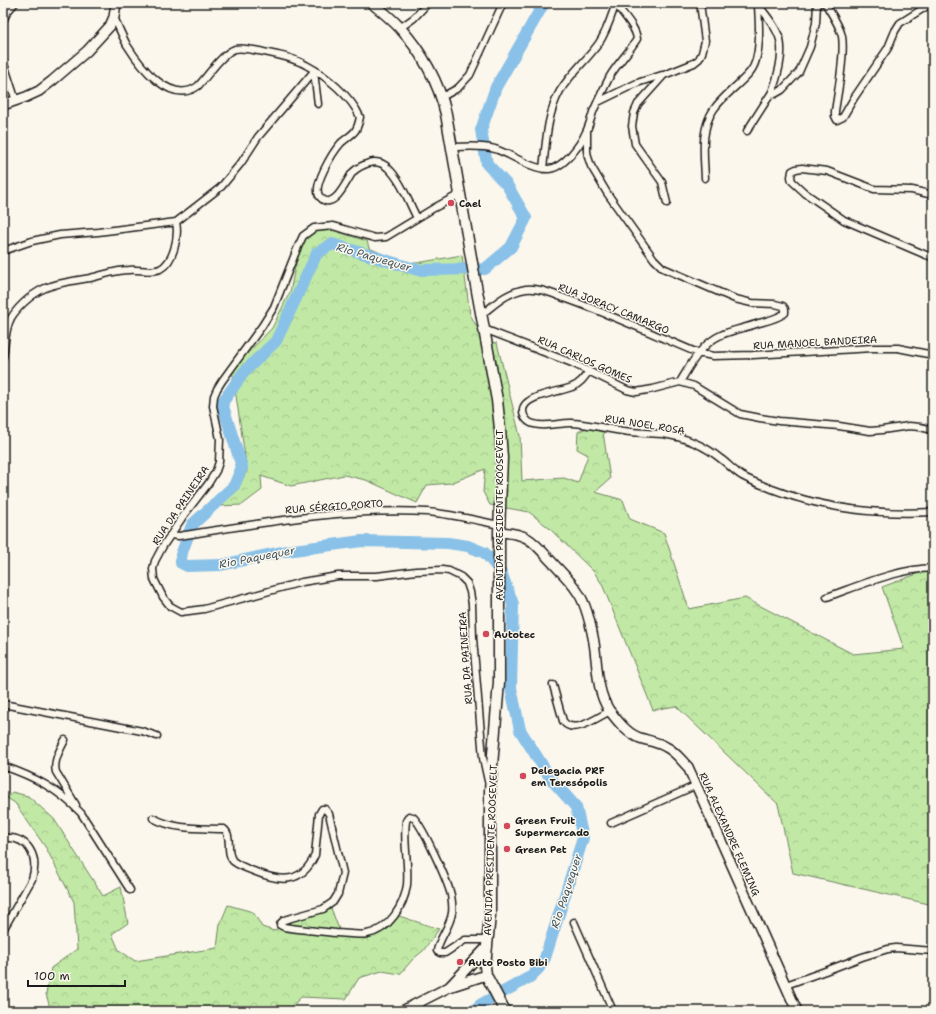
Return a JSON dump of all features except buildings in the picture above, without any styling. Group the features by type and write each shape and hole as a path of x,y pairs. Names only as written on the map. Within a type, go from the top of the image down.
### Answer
{"main road":[{"name":"AVENIDA PRESIDENTE ROOSEVELT","path":"372,3 400,28 420,55 442,97 497,400 502,458 499,528 499,682 490,790 490,915 485,962 488,979"},
{"path":"488,979 504,1009"}],"street":[{"path":"3,21 8,11 15,3"},
{"path":"3,105 39,91 87,51 106,31 114,17 116,3"},
{"path":"400,28 414,18 428,3"},
{"path":"442,97 458,88 470,75 503,3"},
{"path":"452,147 469,146 488,148 503,152 543,169 552,169 566,160 581,143 587,131 593,111 610,76 637,39 636,33 615,3"},
{"path":"543,169 549,122 556,100 566,82 599,43 606,31 615,3"},
{"path":"598,102 637,83 664,75 694,63 702,53 705,41 700,3"},
{"path":"772,92 777,94 799,72 810,47 816,23 817,3"},
{"path":"825,3 842,36 842,54 835,111 836,118 839,120 843,118 854,98 888,48 900,23 932,3"},
{"path":"747,131 772,92 778,76 781,53 780,41 774,27 758,4"},
{"path":"705,178 703,138 713,109 752,70 756,60 758,50 758,4"},
{"path":"114,17 127,45 140,62 161,84 173,90 186,92 193,90 227,54 238,48 269,53 294,60 315,71 347,96 357,109 360,117 356,130 341,143 329,160 320,180 317,193 319,196 326,200 333,199 338,196 352,173 357,168 373,162 379,163 388,167 393,174 417,218"},
{"path":"3,61 16,101"},
{"path":"315,71 318,104"},
{"path":"3,251 32,241 60,235 98,232 176,222 221,187 241,163 258,137 315,71"},
{"path":"664,75 638,104 634,113 632,126 635,144 662,182 667,203"},
{"path":"587,131 587,151 591,166 607,194 654,259 663,268 735,299 752,303 775,304 783,306 785,310 785,313 781,316 720,335 709,342 698,353 680,382 694,386 740,414 760,418 839,426 870,431 909,426 933,430"},
{"path":"933,195 912,190 874,189 827,171 802,168 796,169 792,172 791,177 792,181 805,193 844,220 933,257"},
{"name":"RUA DA PAINEIRA","path":"460,194 386,237 376,238 332,226 314,228 303,236 274,307 222,381 214,396 213,406 220,439 219,462 216,472 170,536 155,562 153,569 154,579 163,598 170,606 181,612 204,609 302,582 338,576 377,576 416,571 442,570 449,571 461,577 466,583 470,592 472,604 473,646 483,758 490,790"},
{"path":"3,357 6,334 10,320 14,313 29,299 50,286 123,270 159,269 168,259 175,247 177,234 176,222"},
{"name":"RUA JORACY CAMARGO","path":"481,315 510,294 527,289 548,292 698,353"},
{"name":"RUA CARLOS GOMES","path":"484,329 522,342 631,391 653,389 680,382"},
{"name":"RUA MANOEL BANDEIRA","path":"698,353 712,356 753,355 873,348 898,348 933,354"},
{"name":"RUA NOEL ROSA","path":"589,371 579,383 572,387 540,396 527,403 523,411 528,422 536,425 575,423 623,431 673,436 701,446 742,476 800,498 831,506 873,512 933,512"},
{"name":"RUA SÉRGIO PORTO","path":"170,536 179,536 306,517 382,512 428,512 443,514 499,528"},
{"name":"RUA ALEXANDRE FLEMING","path":"499,528 527,537 550,559 578,592 586,610 593,636 600,690 602,697 610,711 632,734 639,738 661,744 672,751 688,767 797,1011"},
{"path":"827,597 891,575 933,568"},
{"path":"553,685 563,721 566,726 571,728 581,726 610,711"},
{"path":"3,704 142,731 157,736"},
{"path":"65,740 58,754 55,767 56,772 130,890"},
{"path":"3,766 26,774 52,787 81,813"},
{"path":"611,823 697,785"},
{"path":"153,818 171,826 197,829 224,829 227,833 229,849 233,860 242,866 277,879 288,879 302,873 312,861 315,855 319,814 325,809 329,814 342,873 338,894 333,902 328,906 284,920 280,925 284,927 314,931 359,935 373,932 382,927 393,917 401,906 407,884 406,821 409,816 413,817 424,833 440,868 451,896 453,907 450,923 437,951 440,953 445,953 465,940 487,944"},
{"path":"3,838 11,838 22,841 29,848 33,854 35,870 32,879 3,930"},
{"path":"574,922 613,1011"},
{"path":"449,987 487,944"},
{"path":"786,984 888,949 896,948 933,951"},
{"path":"402,1011 449,987 488,979"}],"green space":[{"path":"319,226 367,241 369,248 404,263 417,263 462,255 470,314 484,341 497,343 520,436 522,481 564,478 578,483 588,455 577,449 578,432 586,428 603,432 610,479 595,492 623,500 630,519 664,533 689,609 745,598 853,654 904,649 882,587 933,568 933,905 793,873 778,804 676,706 653,710 602,584 594,572 549,528 529,512 490,505 483,492 485,469 451,483 427,485 417,503 366,480 344,475 291,486 261,476 262,490 242,505 219,506 237,491 247,470 232,369 272,328 290,292 302,232"},
{"path":"12,792 28,796 54,819 103,896 121,887 128,923 112,934 119,950 135,961 217,948 220,924 228,905 253,912 262,927 274,931 287,920 331,908 340,932 381,931 388,929 399,916 439,929 423,951 413,959 400,974 382,971 359,978 346,999 301,997 288,1011 51,1011 46,994 51,968 77,949 74,902 46,848 15,803 7,798"}],"waterway":[{"name":"Rio Paquequer","path":"474,1011 480,1005 530,977 539,968 545,958 583,838 576,807 551,779 520,730 511,688 513,604 501,572 485,553 468,546 448,543 362,541 286,551 221,565 187,566 181,563 181,555 192,525 234,486 242,467 222,403 244,372 276,341 317,253 332,244 418,270 485,269 511,247 526,218 507,185 487,164 481,130 496,87 544,3"}],"place":[{"name":"Cael","path":"451,203"},
{"name":"Autotec","path":"486,634"},
{"name":"Delegacia PRF em Teresópolis","path":"523,776"},
{"name":"Green Fruit Supermercado","path":"507,826"},
{"name":"Green Pet","path":"507,849"},
{"name":"Auto Posto Bibi","path":"460,962"}]}
